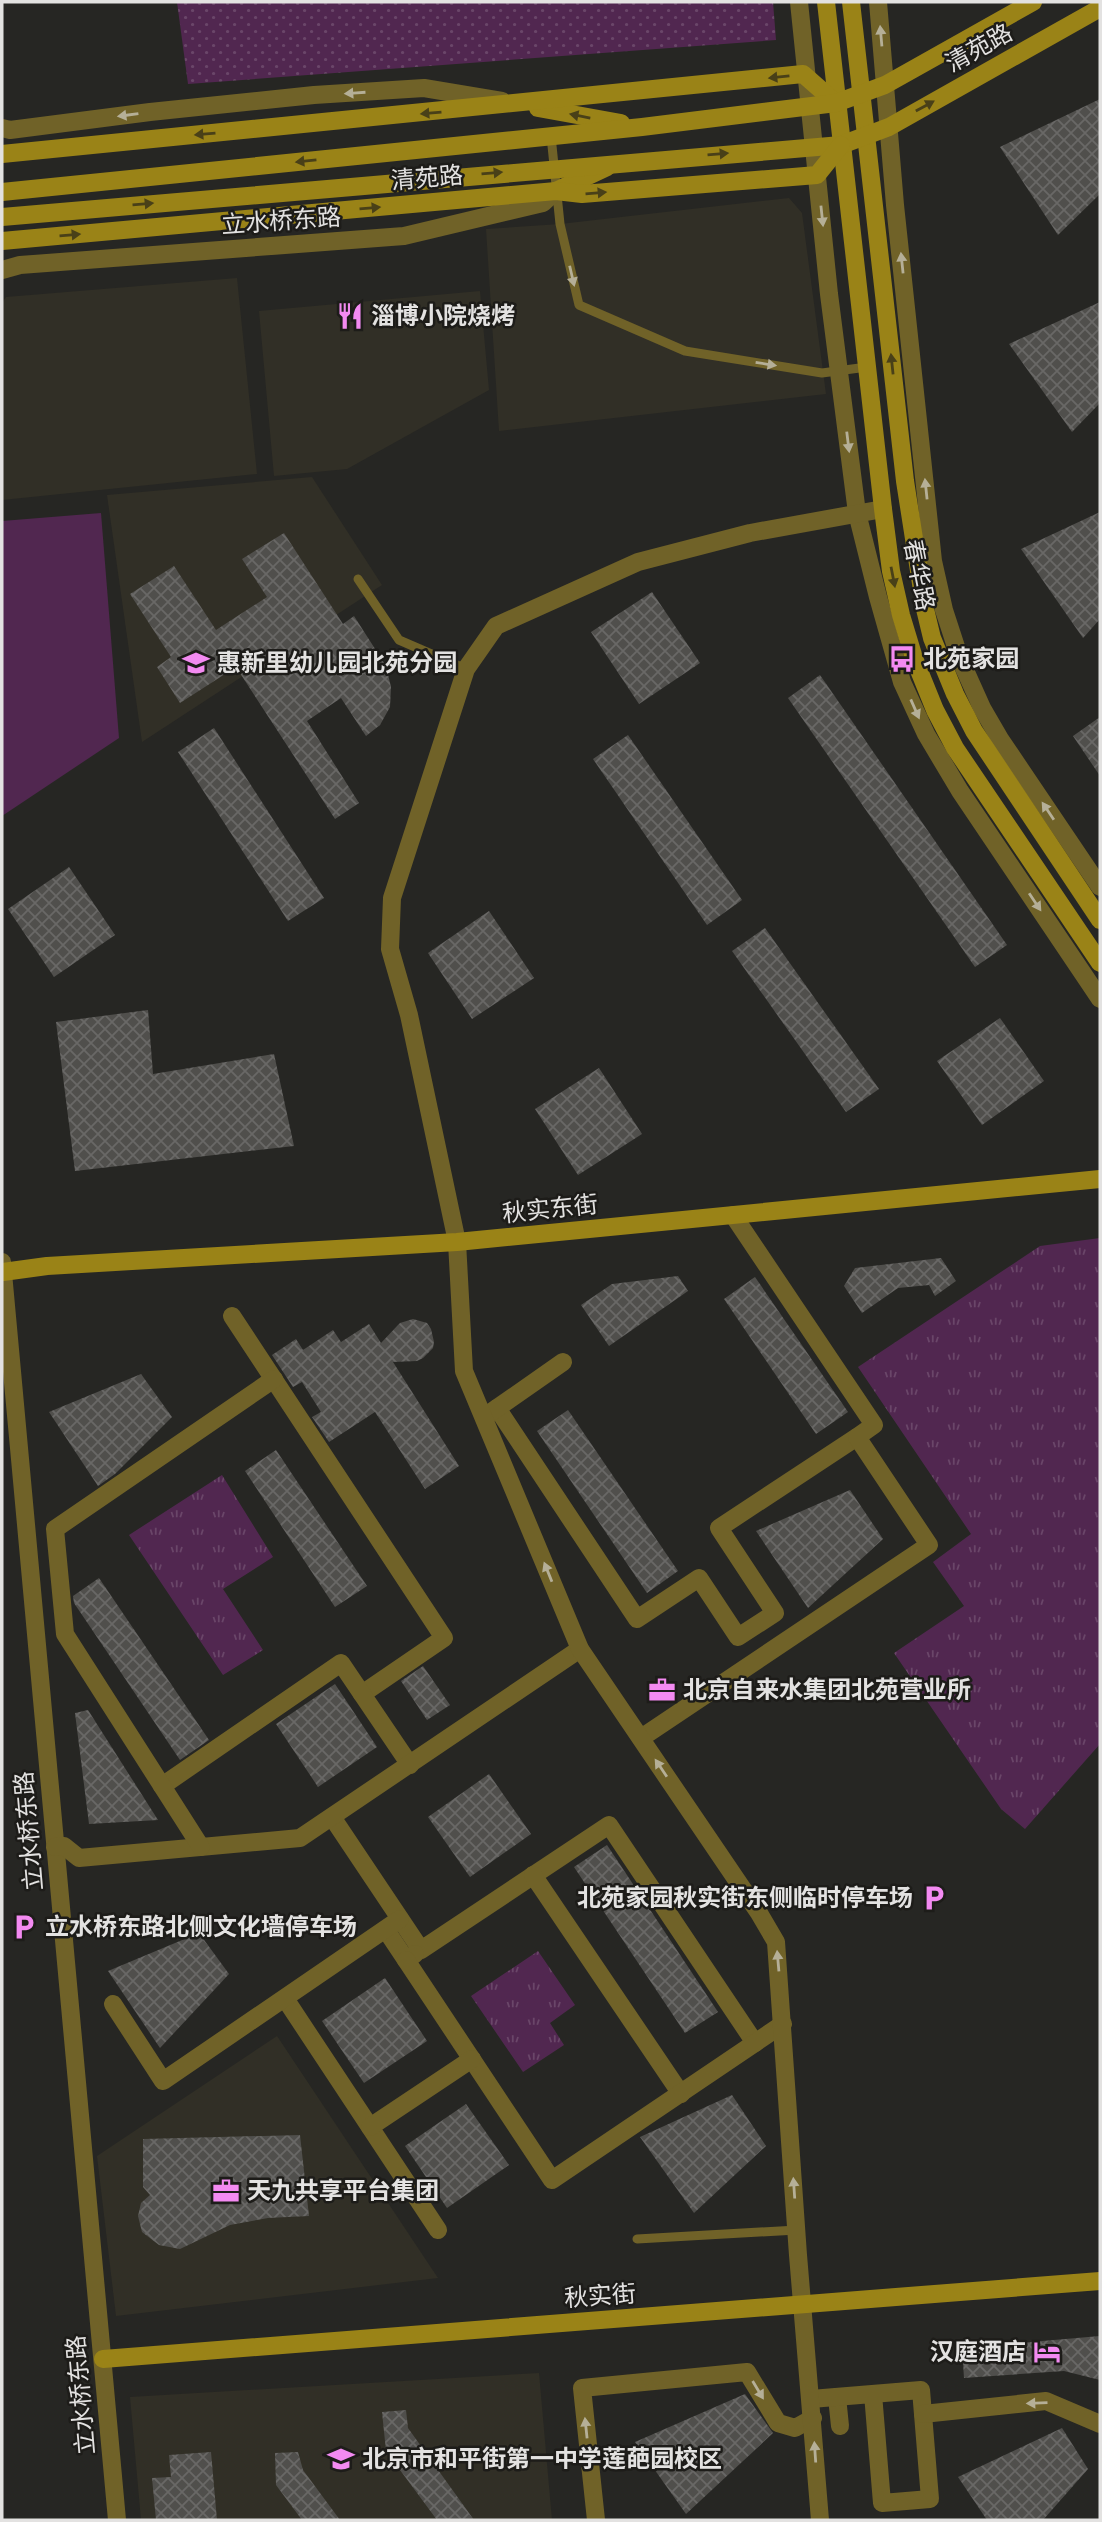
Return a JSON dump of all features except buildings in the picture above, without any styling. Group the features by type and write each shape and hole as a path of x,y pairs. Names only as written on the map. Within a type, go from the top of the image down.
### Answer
{"street":[{"path":"799,2 857,513 902,682 926,734 960,791 1100,999"},
{"name":"春华路","path":"826,2 883,509 891,571 901,615 914,658 935,710 955,748 1100,963"},
{"name":"春华路","path":"851,2 905,481 932,638 974,731 1100,920"},
{"path":"878,2 933,561 944,610 960,659 994,729 1100,887"},
{"name":"清苑路","path":"2,192 642,127 836,103 885,85 1033,2"},
{"name":"清苑路","path":"2,217 814,145 841,145 889,127 1100,8"},
{"path":"2,154 803,74 836,103"},
{"path":"2,128 10,131 150,112 314,95 424,88 642,127"},
{"path":"817,175 841,145"},
{"path":"556,191 616,163"},
{"name":"清苑路","path":"2,241 556,191 582,194 817,175"},
{"name":"立水桥东路","path":"2,270 20,265 404,236 543,203 556,191"},
{"path":"733,1215 874,1425 719,1528 775,1613 738,1637 699,1578 637,1619 490,1412 464,1371 457,1242 409,1015 390,949 393,898 466,669 496,626 638,562 750,533 883,509"},
{"name":"秋实东街","path":"3,1272 47,1266 457,1242 1100,1179"},
{"name":"立水桥东路","path":"2,1262 117,2520"},
{"path":"232,1316 444,1638 362,1694"},
{"path":"490,1412 563,1362"},
{"path":"201,1847 65,1634 55,1529 274,1380"},
{"path":"490,1412 580,1649 776,1942 820,2520"},
{"path":"641,1738 929,1545 857,1437"},
{"path":"55,1847 64,1846 79,1858 300,1838 580,1649"},
{"path":"162,1786 341,1663 410,1765"},
{"path":"332,1817 471,2059 552,2180 783,2024"},
{"path":"413,1955 609,1825 755,2043"},
{"path":"533,1875 681,2094"},
{"path":"113,2004 163,2081 393,1925"},
{"path":"286,2000 438,2230"},
{"path":"370,2127 471,2059"},
{"name":"秋实街","path":"103,2359 1100,2281"},
{"path":"596,2520 582,2388 747,2372 778,2423 795,2428 813,2418"},
{"path":"811,2399 873,2393 921,2390 930,2499 882,2503 873,2393"},
{"path":"837,2397 840,2426"},
{"path":"923,2414 1046,2402 1100,2424"}],"lane":[{"path":"551,136 560,224 579,305 685,351 822,373 867,367"},
{"path":"358,579 399,640 466,669"},
{"path":"637,2239 797,2230"}],"shaded area":[{"path":"789,198 802,213 826,394 499,431 486,229 560,224"},
{"path":"237,278 257,474 2,500 2,303 6,297"},
{"path":"480,291 489,390 347,469 274,476 259,311"},
{"name":"惠新里幼儿园北苑分园","path":"312,477 382,585 142,742 107,495"},
{"path":"277,2036 438,2278 116,2316 97,2156"},
{"name":"北京市和平街第一中学莲葩园校区","path":"539,2373 552,2520 141,2520 130,2397"}],"green space":[{"path":"177,2 773,2 776,40 188,84"},
{"path":"101,513 119,738 2,816 2,521"},
{"path":"1100,1238 1100,1744 1025,1829 1001,1809 894,1653 964,1606 933,1562 971,1534 858,1367 1040,1246"},
{"path":"222,1475 273,1557 223,1589 263,1650 223,1675 129,1535"},
{"path":"538,1951 575,2005 550,2023 564,2045 523,2072 471,1996"}],"place":[{"name":"淄博小院烧烤","path":"350,316"},
{"name":"北苑家园","path":"902,659"},
{"name":"惠新里幼儿园北苑分园","path":"196,663"},
{"name":"北京自来水集团北苑营业所","path":"662,1690"},
{"name":"北苑家园秋实街东侧临时停车场","path":"934,1898"},
{"name":"立水桥东路北侧文化墙停车场","path":"24,1927"},
{"name":"天九共享平台集团","path":"226,2191"},
{"name":"汉庭酒店","path":"1047,2352"},
{"name":"北京市和平街第一中学莲葩园校区","path":"341,2459"}]}
